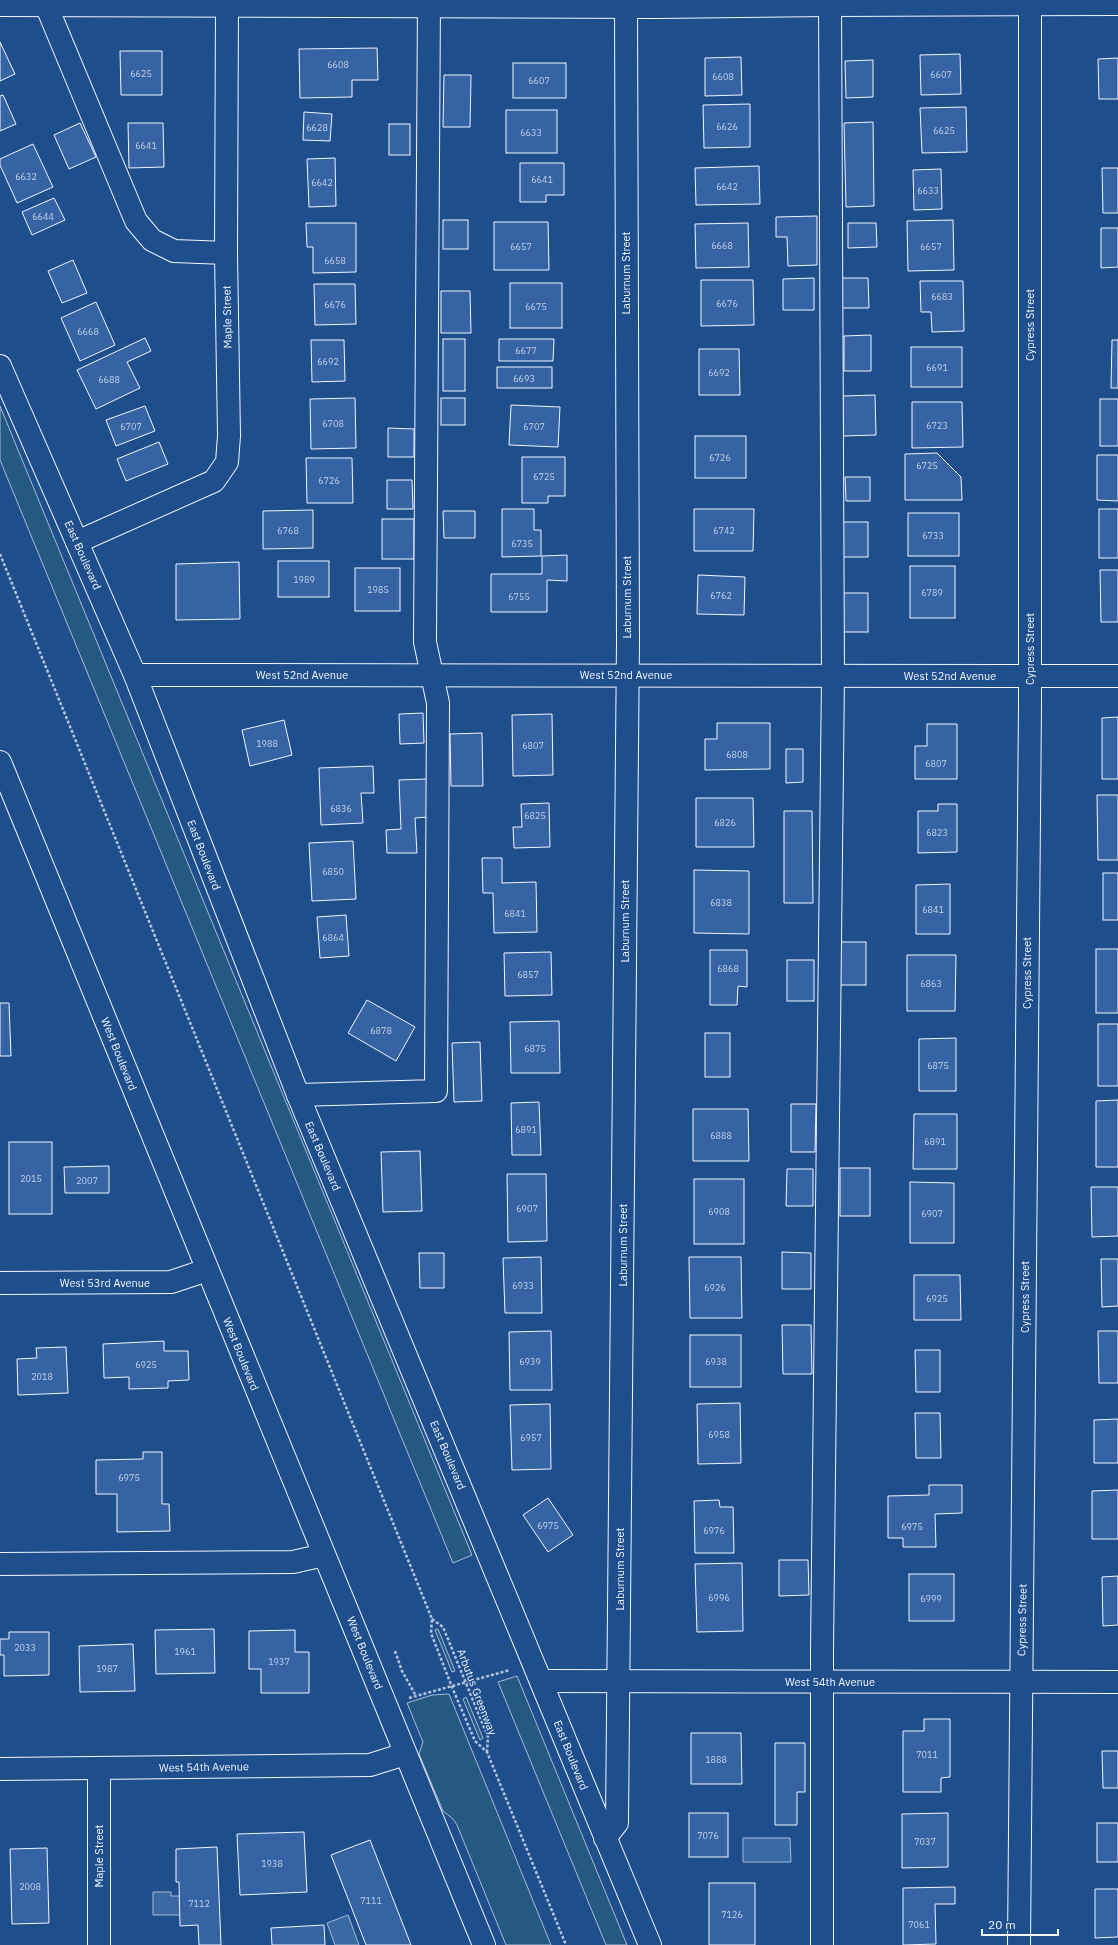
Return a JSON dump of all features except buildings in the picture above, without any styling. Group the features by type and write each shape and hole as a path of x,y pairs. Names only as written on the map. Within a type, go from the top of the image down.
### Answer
{"street":[{"path":"822,1945 822,1682 833,676 830,2"},
{"path":"0,4 1030,2 1118,4"},
{"name":"Cypress Street","path":"1019,1945 1030,676 1030,2"},
{"path":"45,3 136,221 152,240 174,251 226,254"},
{"name":"Maple Street","path":"78,542 214,480 227,462 230,436 226,254 227,3"},
{"path":"298,1095 436,1091 438,704 425,642 429,3"},
{"name":"Laburnum Street","path":"605,1838 617,1823 619,1681 627,676 626,3"},
{"name":"East Boulevard","path":"0,366 135,675 298,1095 650,1945"},
{"name":"West 52nd Avenue","path":"135,675 1118,676"},
{"name":"West Boulevard","path":"0,762 484,1945"},
{"name":"West 53rd Avenue","path":"0,1283 171,1282 207,1270"},
{"path":"0,1564 293,1562 324,1556"},
{"name":"West 54th Avenue","path":"538,1672 619,1681 1118,1682"},
{"name":"West 54th Avenue","path":"0,1769 370,1765 405,1754"},
{"name":"Maple Street","path":"99,1768 99,1945"}],"path":[{"path":"0,554 432,1619"},
{"name":"Arbutus Greenway","path":"432,1619 443,1627 488,1737 487,1752"},
{"name":"Arbutus Greenway","path":"432,1619 431,1633 452,1687 475,1741 487,1752"},
{"path":"394,1651 402,1671 416,1696"},
{"path":"386,1705 466,1683 538,1672"},
{"path":"487,1752 566,1945"}],"shaded area":[{"path":"0,406 472,1555 453,1563 0,460"},
{"path":"438,1629 455,1671 452,1672 435,1630"},
{"path":"517,1676 627,1945 606,1945 498,1682"},
{"path":"449,1694 551,1945 506,1945 457,1825 453,1819 443,1811 419,1754 423,1742 407,1703 432,1695"},
{"path":"466,1697 483,1738 480,1740 463,1699"},
{"path":"743,1838 790,1838 791,1862 743,1862"},
{"path":"153,1892 171,1892 171,1896 210,1896 210,1915 153,1915"},
{"path":"348,1915 359,1945 335,1945 327,1923"}]}
